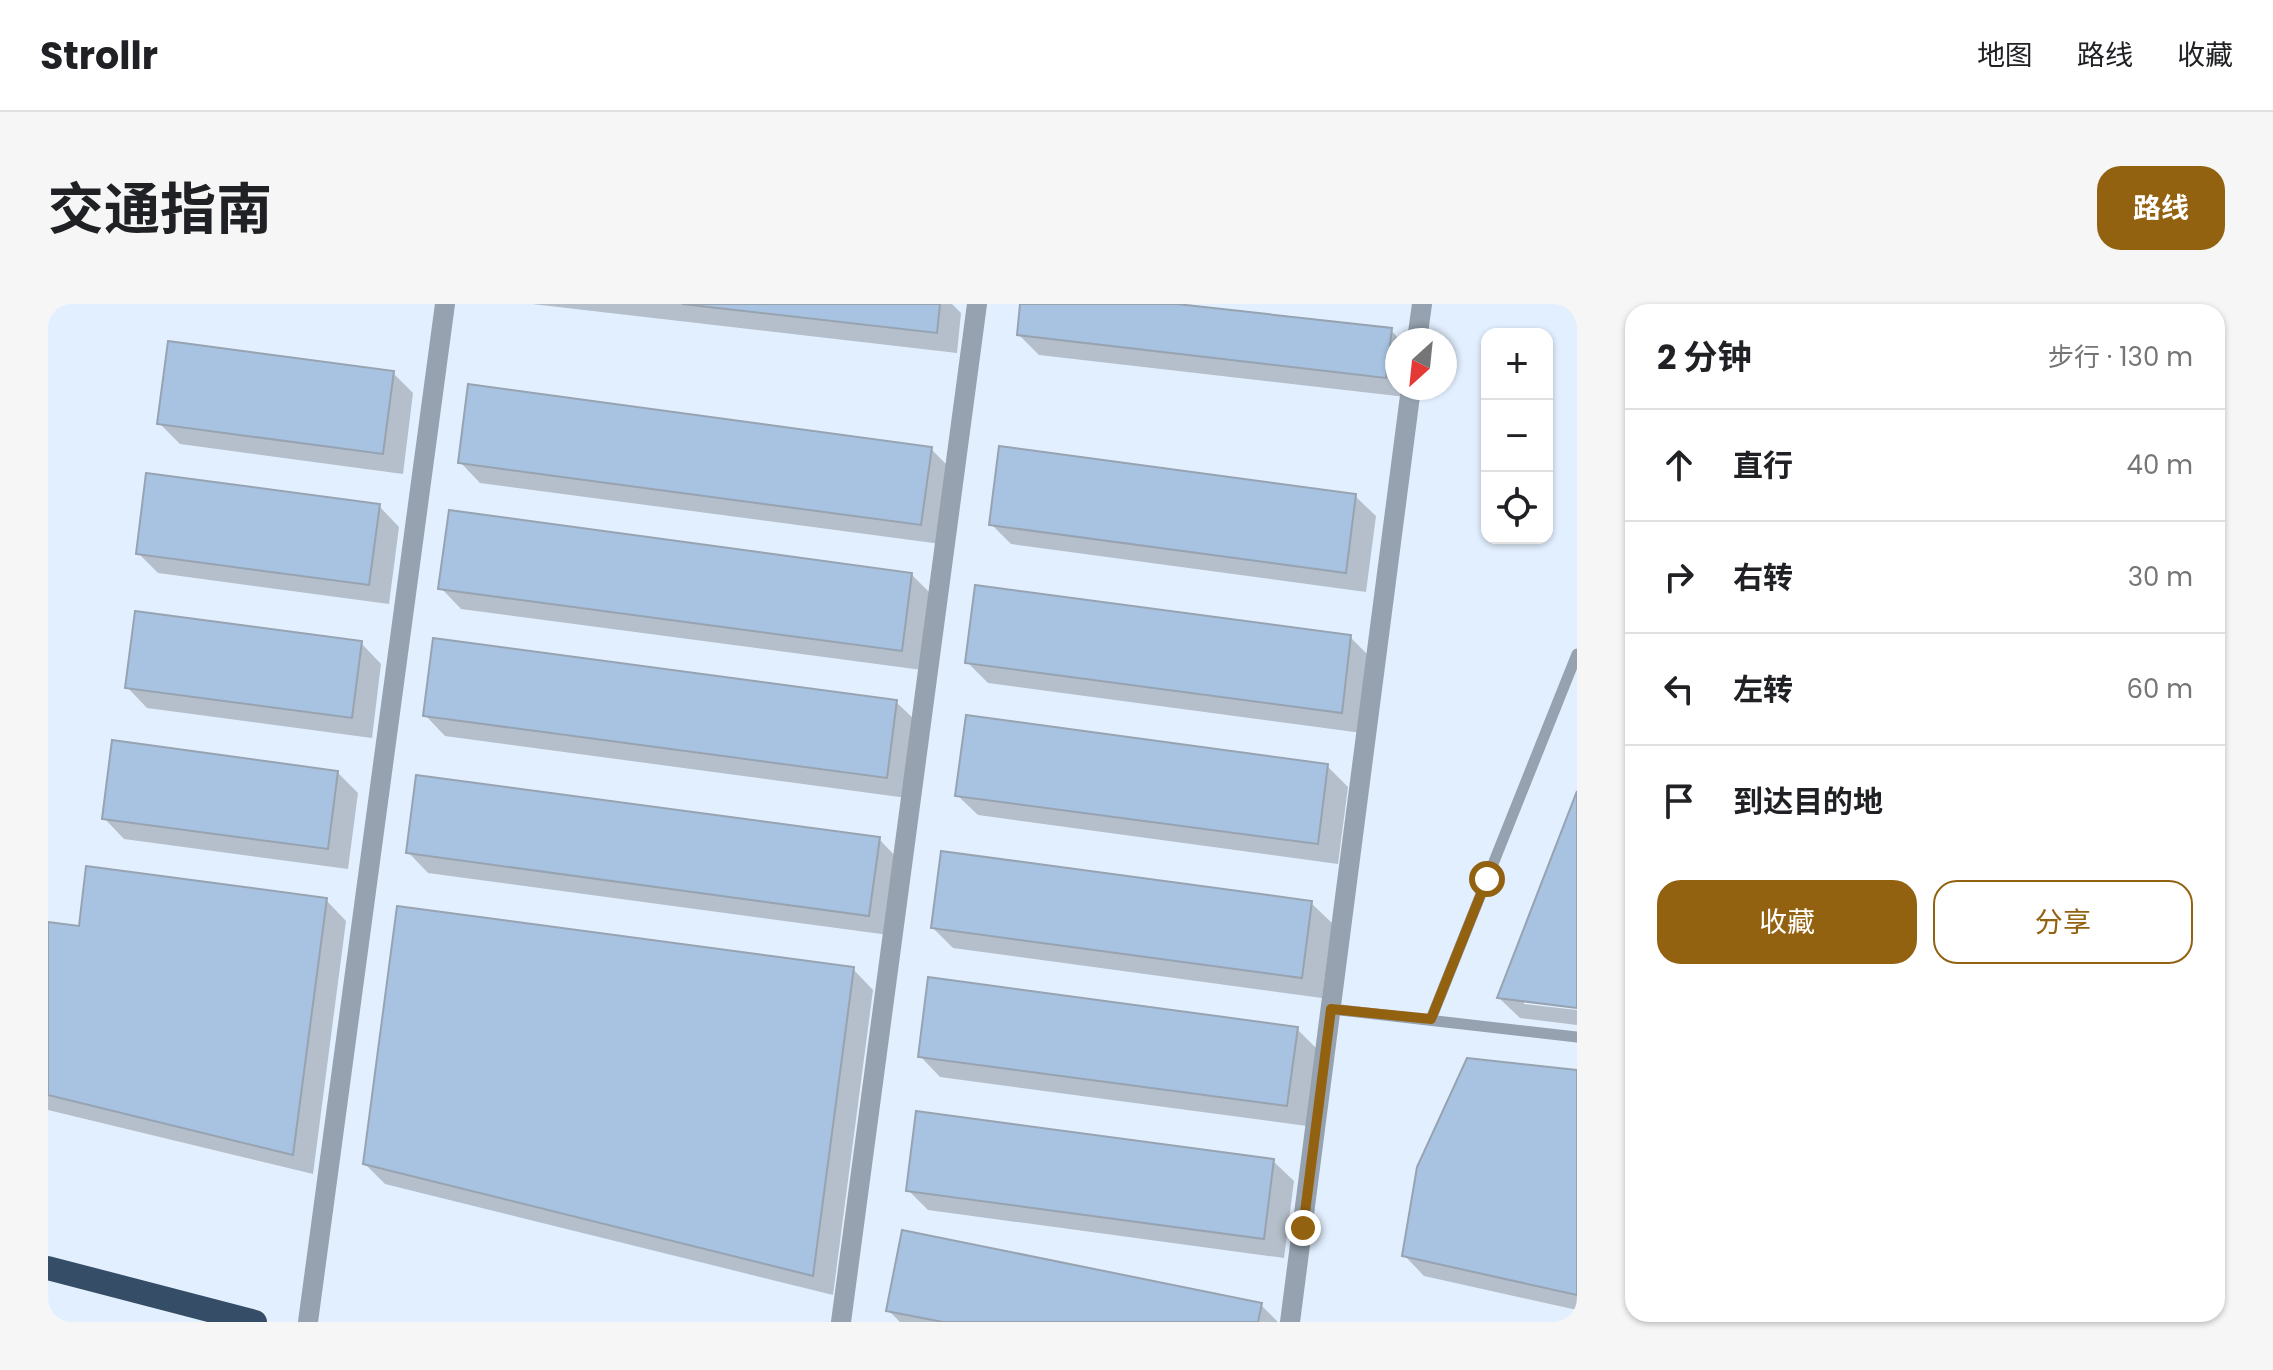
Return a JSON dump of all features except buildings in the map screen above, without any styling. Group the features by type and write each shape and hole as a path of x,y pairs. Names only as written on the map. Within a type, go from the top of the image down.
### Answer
{"highway":[{"path":"48,1268 255,1322"}],"street":[{"path":"308,1322 445,304"},
{"path":"841,1322 977,304"},
{"path":"1419,328 1422,304"},
{"path":"1290,1322 1409,400"}],"lane":[{"path":"1431,1019 1577,654"},
{"path":"1331,1009 1577,1037"}],"route":[{"path":"1303,1228 1331,1009 1431,1019 1487,879"}]}
